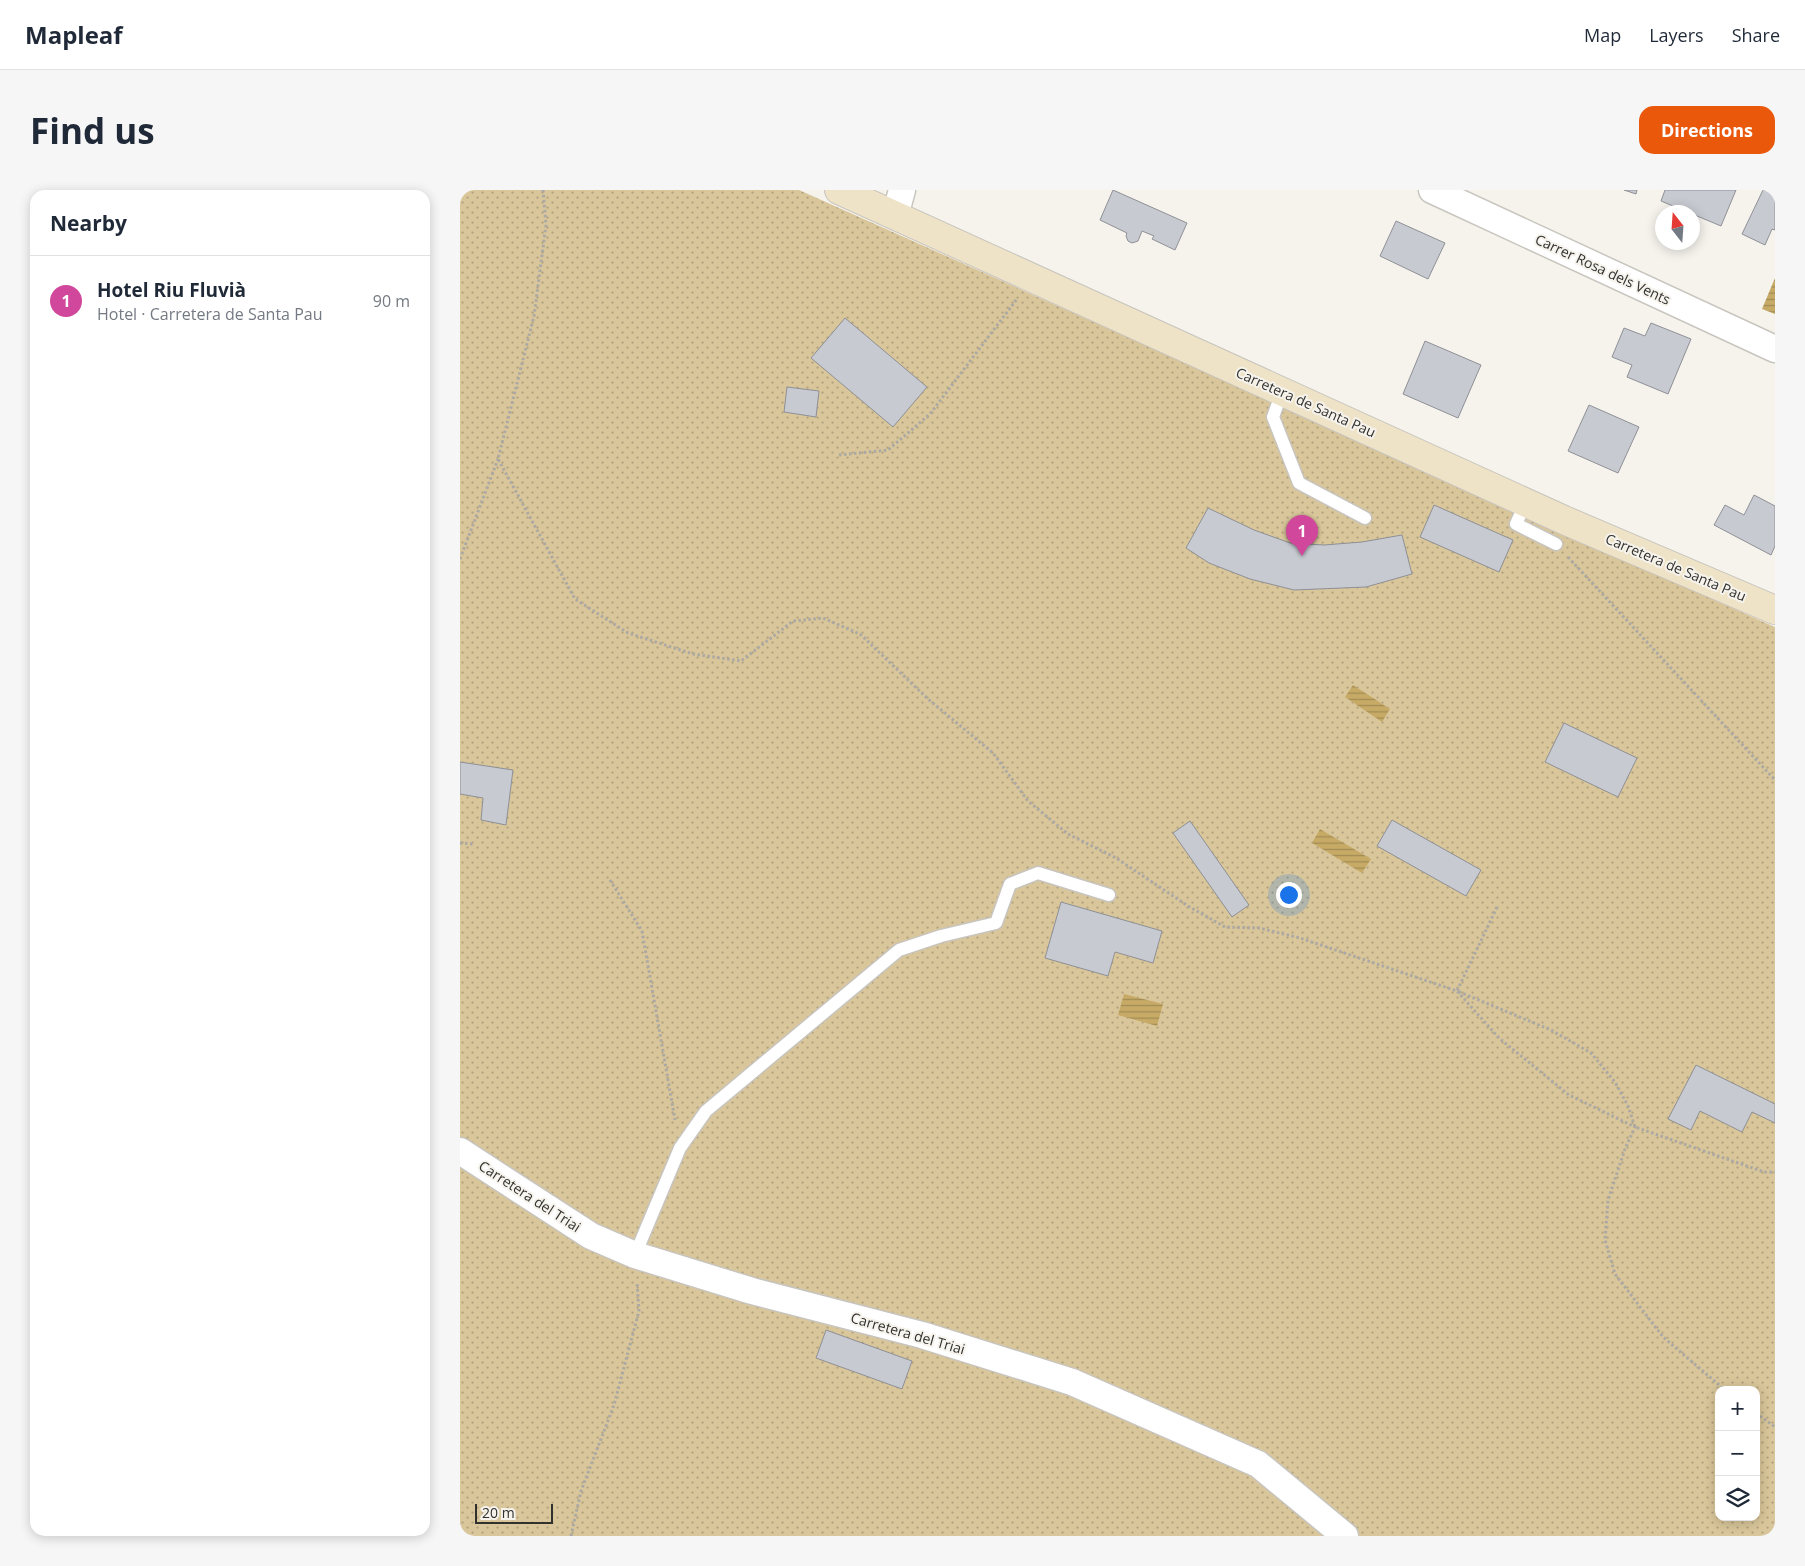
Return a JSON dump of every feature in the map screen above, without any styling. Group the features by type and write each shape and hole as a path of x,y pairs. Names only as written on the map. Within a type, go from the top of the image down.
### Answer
{"main road":[{"name":"Carretera de Santa Pau","path":"839,190 898,203 1032,278 1526,502 1775,610"}],"street":[{"name":"Carrer Rosa dels Vents","path":"1432,190 1775,349"},
{"name":"Carretera del Triai","path":"460,1151 591,1236 635,1255 752,1291 922,1335 1072,1382 1258,1464 1345,1536"}],"lane":[{"path":"1282,392 1273,417 1299,483 1365,518"},
{"path":"1526,502 1516,524 1556,544"},
{"path":"635,1255 680,1148 706,1112 899,950 941,936 996,923 1010,884 1038,873 1109,895"}],"path":[{"path":"460,559 498,459 534,316 546,225 543,190"},
{"path":"839,455 888,450 930,414 1032,278"},
{"path":"498,459 575,599 628,633 693,654 741,661 793,621 823,618 860,634 928,699 993,753 1028,801 1068,834 1116,858 1188,906 1225,927 1259,928 1300,938 1457,991 1551,1030 1591,1053 1616,1082 1628,1106 1635,1127 1625,1149 1608,1200 1605,1240 1615,1274 1663,1337 1720,1386"},
{"path":"1556,544 1775,780"},
{"path":"460,843 474,844"},
{"path":"610,880 642,931 680,1148"},
{"path":"1457,991 1496,907"},
{"path":"1457,991 1499,1038 1569,1095 1635,1127 1764,1172 1775,1172"},
{"path":"571,1536 581,1491 614,1405 639,1311 635,1255"},
{"path":"1760,1416 1775,1427"}],"shaded area":[{"path":"460,190 799,190 1775,627 1775,1536 460,1536"},
{"path":"1775,278 1775,314 1762,309"},
{"path":"1353,685 1390,709 1382,722 1345,697"},
{"path":"1320,829 1371,859 1362,873 1312,843"},
{"path":"1124,994 1163,1004 1157,1026 1118,1015"}],"building":[{"path":"1113,190 1187,223 1175,250 1152,239 1154,236 1142,231 1138,241 1132,243 1128,241 1127,233 1100,220"},
{"path":"1624,190 1637,190 1636,194"},
{"path":"1665,190 1736,190 1721,226 1700,217 1700,205 1671,205 1661,201"},
{"path":"1763,190 1775,190 1775,230 1772,229 1765,245 1742,234"},
{"path":"1396,221 1445,243 1428,279 1380,256"},
{"path":"845,318 927,387 893,427 811,358"},
{"path":"1651,323 1691,339 1668,394 1627,377 1632,365 1612,357 1624,328 1645,336"},
{"path":"1425,341 1481,365 1458,418 1403,394"},
{"path":"787,387 819,391 816,417 784,412"},
{"path":"1589,405 1639,427 1618,473 1568,451"},
{"path":"1754,495 1775,506 1775,546 1771,555 1714,525 1725,505 1744,515"},
{"path":"1434,505 1513,540 1499,572 1420,537"},
{"path":"1208,508 1254,530 1290,543 1324,545 1362,542 1402,535 1412,574 1366,587 1294,590 1250,579 1209,563 1186,548"},
{"path":"1564,723 1637,758 1618,797 1545,762"},
{"path":"460,762 513,770 506,825 481,820 483,798 460,794"},
{"path":"1392,820 1481,870 1466,896 1377,846"},
{"path":"1190,821 1249,905 1232,917 1173,833"},
{"path":"1061,902 1162,931 1153,963 1115,952 1108,976 1045,958"},
{"path":"1696,1065 1775,1104 1775,1123 1752,1112 1742,1132 1700,1111 1691,1130 1668,1119"},
{"path":"826,1330 912,1361 902,1389 816,1358"}],"place":[{"name":"Hotel Riu Fluvià","path":"1302,556"}]}
